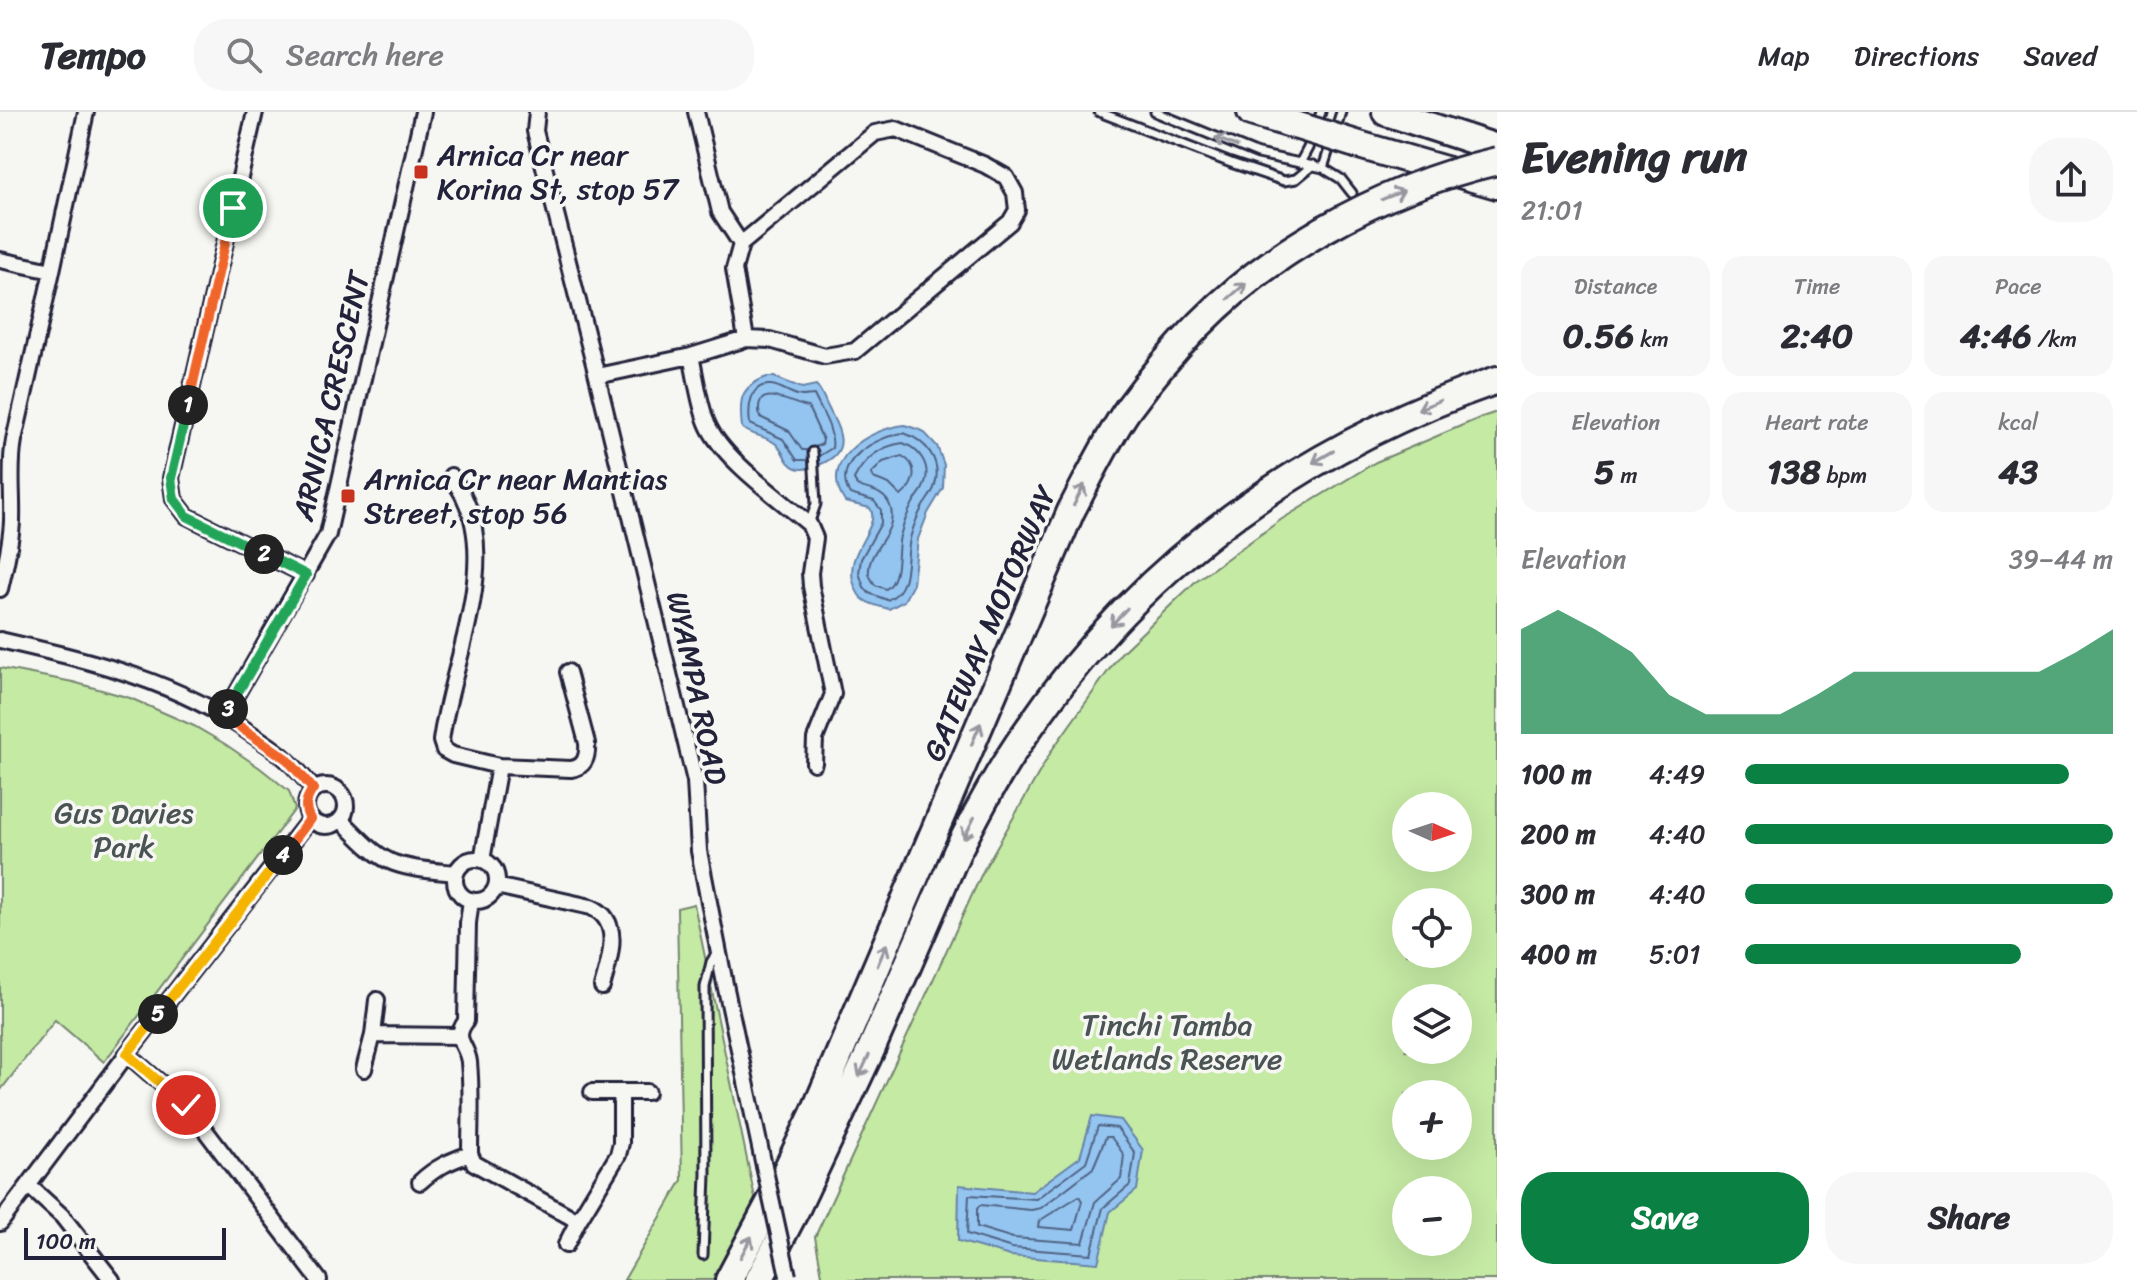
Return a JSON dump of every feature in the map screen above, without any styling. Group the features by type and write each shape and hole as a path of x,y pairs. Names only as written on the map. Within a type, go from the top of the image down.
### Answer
{"highway":[{"path":"1251,112 1497,185"},
{"path":"1386,112 1497,148"},
{"name":"GATEWAY MOTORWAY","path":"729,1280 813,1116 1071,511 1127,411 1165,362 1201,324 1274,261 1364,208 1413,187 1497,161"},
{"path":"759,1280 837,1123 971,825 1014,751 1055,692 1161,575 1201,541 1288,477 1392,421 1497,380"}],"street":[{"path":"0,589 12,523 6,455 52,271 86,112"},
{"path":"255,112 171,478 174,499 187,516 306,575"},
{"name":"ARNICA CRESCENT","path":"224,716 328,534 423,112"},
{"name":"WYAMPA ROAD","path":"537,112 535,131 695,781 699,851 788,1278"},
{"path":"696,112 720,212 741,244"},
{"path":"597,376 691,356 746,339 770,340 825,356 855,351 1010,222 1017,210 1015,193 1006,177 985,165 896,129 875,133 741,244 734,269 746,339"},
{"path":"0,260 52,271"},
{"path":"691,356 707,423 717,440 738,463 809,524 815,538 811,586 833,694 815,739 814,763"},
{"path":"451,476 468,506 477,558 468,621 441,741 444,750 499,766 571,769 584,763 588,753 587,743 568,672"},
{"path":"0,640 134,674 188,697 224,716 287,759 313,789"},
{"path":"482,860 499,766"},
{"path":"328,786 341,793 346,806 341,820 325,827 310,819 305,807 313,789 328,786"},
{"path":"0,1223 310,819"},
{"path":"341,820 392,863 456,873"},
{"path":"482,860 494,870 496,886 486,898 471,900 458,891 456,873 465,862 482,860"},
{"path":"496,886 602,912 612,933 602,987"},
{"path":"471,900 466,1021 459,1036 469,1059 470,1154 474,1163 578,1221"},
{"path":"364,1069 373,1035 377,1000"},
{"path":"373,1035 459,1036"},
{"path":"127,1054 186,1105 319,1280"},
{"path":"592,1092 647,1092"},
{"path":"566,1245 618,1155 621,1143 621,1092"},
{"path":"420,1182 434,1169 470,1154"},
{"path":"29,1186 62,1216 112,1280"}],"lane":[{"path":"1099,112 1284,181 1296,179 1313,165"},
{"path":"1155,112 1258,154 1323,168 1341,179 1352,193"},
{"path":"1300,163 1321,112"},
{"path":"1323,168 1341,112"},
{"path":"809,524 816,504 813,452"},
{"path":"703,1255 705,987 711,962 718,951"}],"green space":[{"name":"Tinchi Tamba Wetlands Reserve","path":"1497,412 1497,1280 823,1280 815,1237 983,871 1052,750 1121,653 1197,580 1282,519 1376,462"},
{"name":"Gus Davies Park","path":"0,668 73,682 130,698 194,726 225,744 289,791 295,809 104,1062 55,1020 0,1091"},
{"path":"694,904 772,1280 624,1280 682,1180 677,908"}],"water":[{"path":"767,377 802,388 818,387 841,440 837,453 831,459 809,468 796,468 776,444 742,428 743,396 751,385"},
{"path":"905,425 923,431 937,446 944,465 943,488 928,513 918,539 913,584 904,601 889,609 864,600 855,586 852,572 854,561 872,515 870,508 845,502 838,487 837,473 842,461 862,440"},
{"path":"1092,1116 1121,1120 1143,1150 1137,1190 1110,1212 1098,1263 1010,1256 958,1241 959,1185 1032,1192 1080,1157"}],"place":[{"name":"Arnica Cr near Korina St, stop 57","path":"421,172"},
{"name":"Arnica Cr near Mantias Street, stop 56","path":"348,496"}],"route":[{"path":"186,1105 127,1054 308,822 306,800 313,789 287,759 224,716 306,575 187,516 174,499 171,478 233,208"}]}
